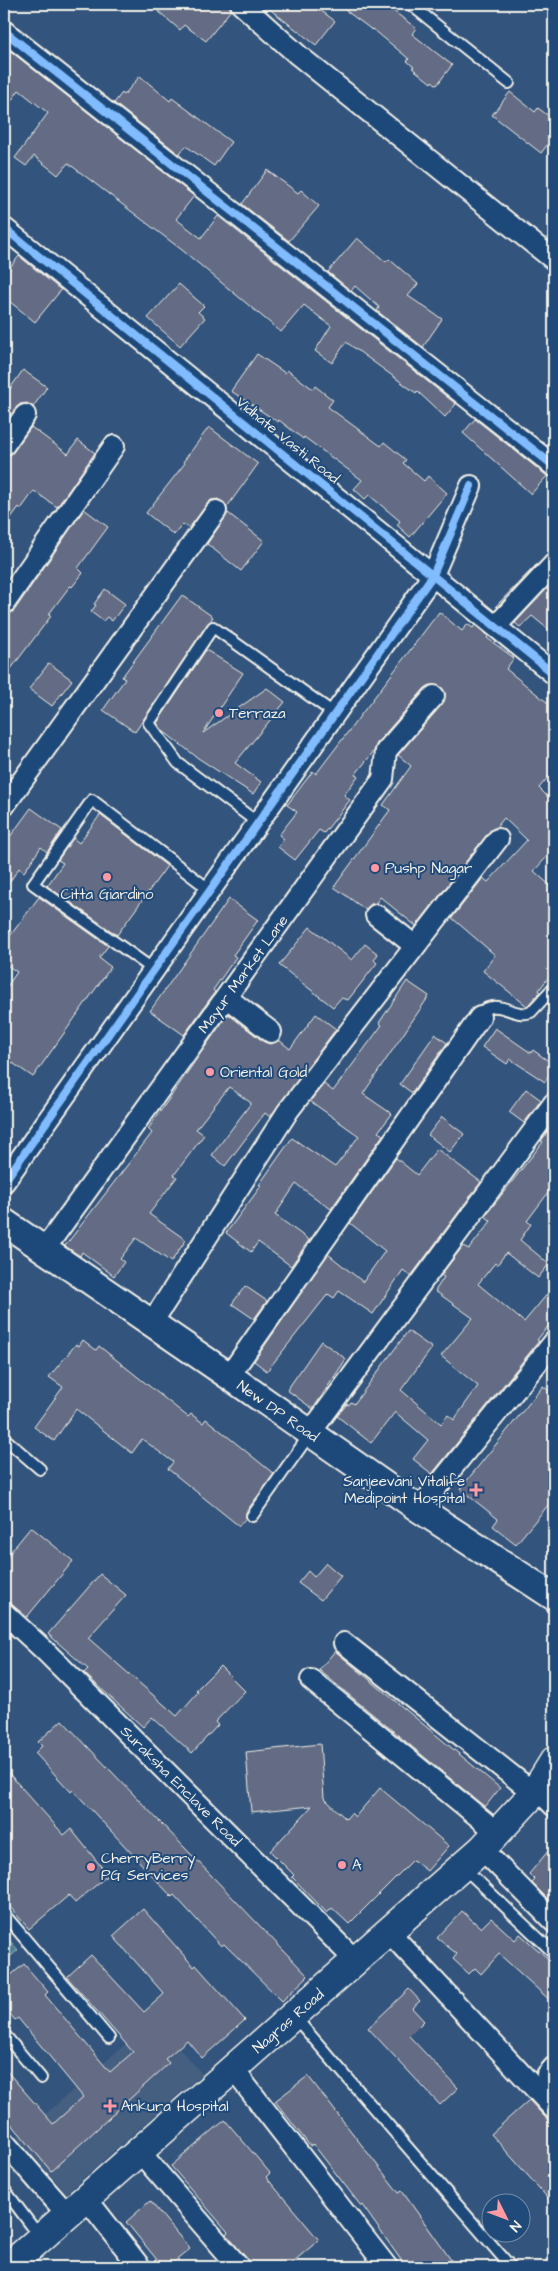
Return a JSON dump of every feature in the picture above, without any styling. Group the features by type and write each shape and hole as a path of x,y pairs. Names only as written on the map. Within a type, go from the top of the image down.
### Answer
{"main road":[{"name":"Nagras Road","path":"8,2267 544,1794 554,1761"}],"street":[{"path":"241,4 298,55 554,260"},
{"path":"4,31 554,466"},
{"name":"Vidhate Vasti Road","path":"4,228 554,674"},
{"path":"4,445 25,415"},
{"path":"4,604 114,446"},
{"path":"4,1182 433,575 471,486"},
{"path":"4,806 216,511"},
{"path":"496,626 554,564"},
{"name":"Mayur Market Lane","path":"44,1250 383,779 386,751 434,696"},
{"path":"151,1324 288,1111 498,838"},
{"path":"376,915 415,946"},
{"path":"226,997 271,1032"},
{"path":"229,1376 480,1017"},
{"path":"310,1433 554,1103"},
{"name":"New DP Road","path":"4,1222 420,1509 554,1597"},
{"path":"420,1509 554,1342"},
{"name":"Suraksha Enclave Road","path":"4,1613 51,1657 356,1961"},
{"path":"344,1643 544,1794"},
{"path":"311,1680 554,1922"},
{"path":"482,1849 554,1909"},
{"path":"389,1932 554,2109"},
{"path":"554,2067 547,2075 554,2082"},
{"path":"233,2069 387,2267"},
{"path":"4,2142 77,2206 140,2267"},
{"path":"139,2151 238,2267"}],"lane":[{"path":"410,4 509,84"},
{"path":"258,822 178,763 149,723 213,627 335,714"},
{"path":"154,970 33,884 92,800 210,890"},
{"path":"480,1017 485,1009 497,1006 513,1012 526,1014 531,1012 554,987"},
{"path":"252,1516 310,1433"},
{"path":"4,1438 40,1469"},
{"path":"482,1849 554,1953"},
{"path":"4,1914 109,2038"},
{"path":"294,2016 511,2267"},
{"path":"4,2034 41,2078"},
{"path":"4,2189 40,2238"}],"shaded area":[{"name":"Ankura Hospital","path":"154,2019 202,2074 66,2193 18,2138"}],"green space":[{"path":"4,1934 18,1950 4,1962"}],"building":[{"path":"150,4 229,4 231,10 206,41 184,25 180,30"},
{"path":"263,4 312,4 335,21 316,45"},
{"path":"337,4 384,4 416,28 412,34 452,65 437,85 432,81 431,83 412,68 414,67 407,61 409,59 373,29"},
{"path":"4,46 194,196 176,219 201,238 218,216 456,404 445,417 417,391 416,393 346,342 332,363 315,351 331,326 304,305 281,332 182,250 68,163 58,175 34,156 26,166 15,158 48,113 19,90 4,111"},
{"path":"140,76 170,101 172,98 231,142 214,166 186,146 179,154 114,103 122,93 124,95"},
{"path":"510,92 535,112 538,108 554,120 554,136 541,153 492,115"},
{"path":"267,170 298,193 301,190 319,206 289,241 242,204"},
{"path":"357,238 386,262 389,259 418,284 408,296 442,319 423,347 377,311 379,307 355,286 351,291 328,272"},
{"path":"19,256 61,290 35,322 4,297 4,275"},
{"path":"179,284 204,306 198,312 205,318 180,346 148,318"},
{"path":"257,354 285,373 287,370 313,389 315,386 333,400 328,407 381,446 384,442 406,460 403,463 424,481 428,476 447,493 410,537 397,525 400,521 369,495 365,499 354,489 362,480 279,420 278,422 231,391"},
{"path":"23,370 47,387 33,407 27,403 20,404 4,425 4,397"},
{"path":"475,419 547,476 531,494 463,433"},
{"path":"31,427 68,454 78,440 95,453 57,507 34,491 21,509 19,507 4,527 4,457 13,452"},
{"path":"209,427 258,464 227,507 218,499 211,500 189,528 183,524 174,535 146,513 185,463 183,462"},
{"path":"84,509 108,527 78,568 83,573 72,587 70,586 49,614 51,616 4,678 4,616 14,611"},
{"path":"228,513 264,541 241,571 207,544"},
{"path":"537,565 497,607 496,606"},
{"path":"554,581 554,634 532,616 520,627 515,623"},
{"path":"105,589 125,604 112,621 107,617 103,621 91,612 96,605 94,604"},
{"path":"182,595 213,617 135,732 103,710 125,679 122,677"},
{"path":"439,612 462,631 467,624 473,628 475,625 488,636 487,638 514,658 506,669 554,708 554,770 539,788 554,803 554,849 534,871 554,889 554,970 539,990 540,992 527,1006 483,971 495,955 452,918 483,878 488,882 527,840 504,818 496,828 489,832 416,926 380,897 376,903 371,904 366,910 334,887 390,810 383,805 411,766 398,755 443,703 445,693 441,687 431,685 425,688 377,743 374,751 355,775 358,776 344,795 350,800 324,833 319,830 295,860 278,847 284,839 279,835 297,812 287,805 313,771 316,774"},
{"name":"Terraza","path":"206,650 243,673 203,733 267,688 285,702 235,763 261,782 253,794 198,758 163,731 157,723"},
{"path":"49,663 72,680 52,706 29,689"},
{"path":"31,808 62,830 47,852 41,847 24,872 19,868 4,890 4,845"},
{"name":"Citta Giardino","path":"100,815 167,866 117,935 47,886 63,863 58,860 73,838 79,843"},
{"path":"39,897 108,946 99,958 111,967 33,1077 4,1057 4,991 17,972 4,963 4,944"},
{"path":"229,899 258,920 233,955 236,957 213,990 215,992 184,1035 150,1011"},
{"path":"310,927 352,960 365,944 378,954 374,960 377,963 348,1000 341,998 333,1007 279,965"},
{"path":"407,981 429,996 363,1094 392,1114 378,1132 383,1135 331,1209 296,1184 275,1215 309,1240 291,1266 258,1242 251,1252 226,1233 261,1186 259,1185 292,1138 335,1167 359,1136 310,1101 324,1084 333,1091 382,1025 379,1023"},
{"path":"228,1014 264,1042 270,1044 279,1040 290,1049 316,1014 336,1029 270,1117 265,1113 225,1166 212,1155 251,1103 229,1087 196,1129 204,1135 174,1175 177,1177 149,1214 186,1240 171,1262 136,1238 120,1259 124,1262 114,1276 82,1252 80,1256 65,1246 152,1133 148,1129"},
{"path":"495,1028 531,1053 533,1050 554,1065 545,1082 510,1059 507,1064 482,1047"},
{"path":"435,1034 447,1043 412,1093 400,1084"},
{"path":"526,1089 541,1100 524,1123 509,1112"},
{"path":"442,1117 464,1134 450,1152 428,1135"},
{"path":"554,1123 554,1185 527,1221 531,1224 520,1240 549,1264 538,1278 506,1253 478,1284 524,1322 554,1286 554,1319 537,1340 539,1341 432,1474 413,1459 428,1440 395,1412 371,1443 337,1416 347,1404 349,1405 351,1402 354,1404 408,1331 432,1348 401,1390 441,1424 448,1415 454,1420 478,1386 441,1356 473,1318 435,1291 444,1277 441,1275 463,1246 469,1249 491,1221 485,1216 543,1142 541,1141"},
{"path":"437,1149 481,1182 411,1276 403,1270 373,1314 339,1291 334,1298 328,1294 267,1371 254,1361 328,1254 363,1282 385,1251 350,1223 396,1158 417,1175"},
{"path":"245,1286 267,1301 254,1319 232,1304"},
{"path":"83,1340 96,1350 99,1346 188,1417 191,1414 203,1423 206,1419 274,1474 246,1512 246,1518 239,1526 168,1469 173,1462 142,1439 132,1453 76,1409 54,1441 34,1427 63,1387 49,1377 76,1344 79,1346"},
{"path":"321,1341 346,1359 313,1409 287,1390"},
{"path":"543,1386 554,1395 554,1498 516,1544 493,1526 498,1519 460,1489"},
{"path":"31,1527 73,1561 27,1617 4,1598 4,1560"},
{"path":"326,1563 341,1576 321,1600 298,1583 308,1571 314,1577"},
{"path":"100,1574 126,1595 88,1638 177,1716 198,1692 196,1690 220,1666 245,1691 215,1722 218,1725 192,1753 152,1717 143,1727 84,1673 88,1669 48,1634"},
{"path":"335,1651 500,1788 485,1807 319,1670"},
{"path":"62,1720 308,1976 282,2001 224,1944 221,1946 174,1895 172,1897 73,1790 71,1792 35,1753 42,1746 38,1742"},
{"path":"320,1744 324,1798 346,1819 351,1813 355,1817 380,1788 449,1846 427,1871 413,1860 349,1924 332,1908 327,1913 270,1851 312,1806 251,1812 246,1752"},
{"path":"4,1768 64,1835 71,1829 108,1875 75,1903 69,1895 29,1929 4,1900"},
{"path":"554,1844 554,1905 532,1883 535,1880 529,1874"},
{"path":"143,1909 194,1967 196,1965 245,2020 202,2058 187,2040 165,2059 169,2063 51,2171 4,2115 4,2068 53,2124 83,2097 18,2018 15,2020 4,2007 4,1981 24,1964 48,1992 45,1995 110,2072 133,2052 67,1977 91,1955 144,2012 164,1994 113,1936"},
{"path":"462,1911 481,1928 491,1918 515,1940 520,1934 554,1964 554,2004 499,1954 481,1974 475,1968 469,1974 453,1959 457,1954 437,1938"},
{"path":"409,1989 420,2001 412,2008 424,2021 409,2036 458,2088 440,2105 368,2028"},
{"path":"308,2076 399,2193 402,2191 456,2267 406,2267 362,2205 313,2144 310,2146 275,2101"},
{"path":"529,2100 554,2127 554,2205 491,2134"},
{"path":"225,2120 270,2173 266,2177 319,2240 287,2267 254,2267 226,2234 228,2232 171,2166"},
{"path":"150,2201 190,2249 168,2267 163,2267 126,2222"}],"cycle path":[{"path":"4,31 554,466"},
{"path":"4,228 554,674"},
{"path":"4,1182 433,575 471,486"}],"place":[{"name":"Terraza","path":"219,713"},
{"name":"Pushp Nagar","path":"375,868"},
{"name":"Citta Giardino","path":"107,877"},
{"name":"Oriental Gold","path":"210,1072"},
{"name":"Sanjeevani Vitalife Medipoint Hospital","path":"476,1490"},
{"name":"A","path":"342,1865"},
{"name":"CherryBerry PG Services","path":"91,1867"},
{"name":"Ankura Hospital","path":"110,2106"}]}
